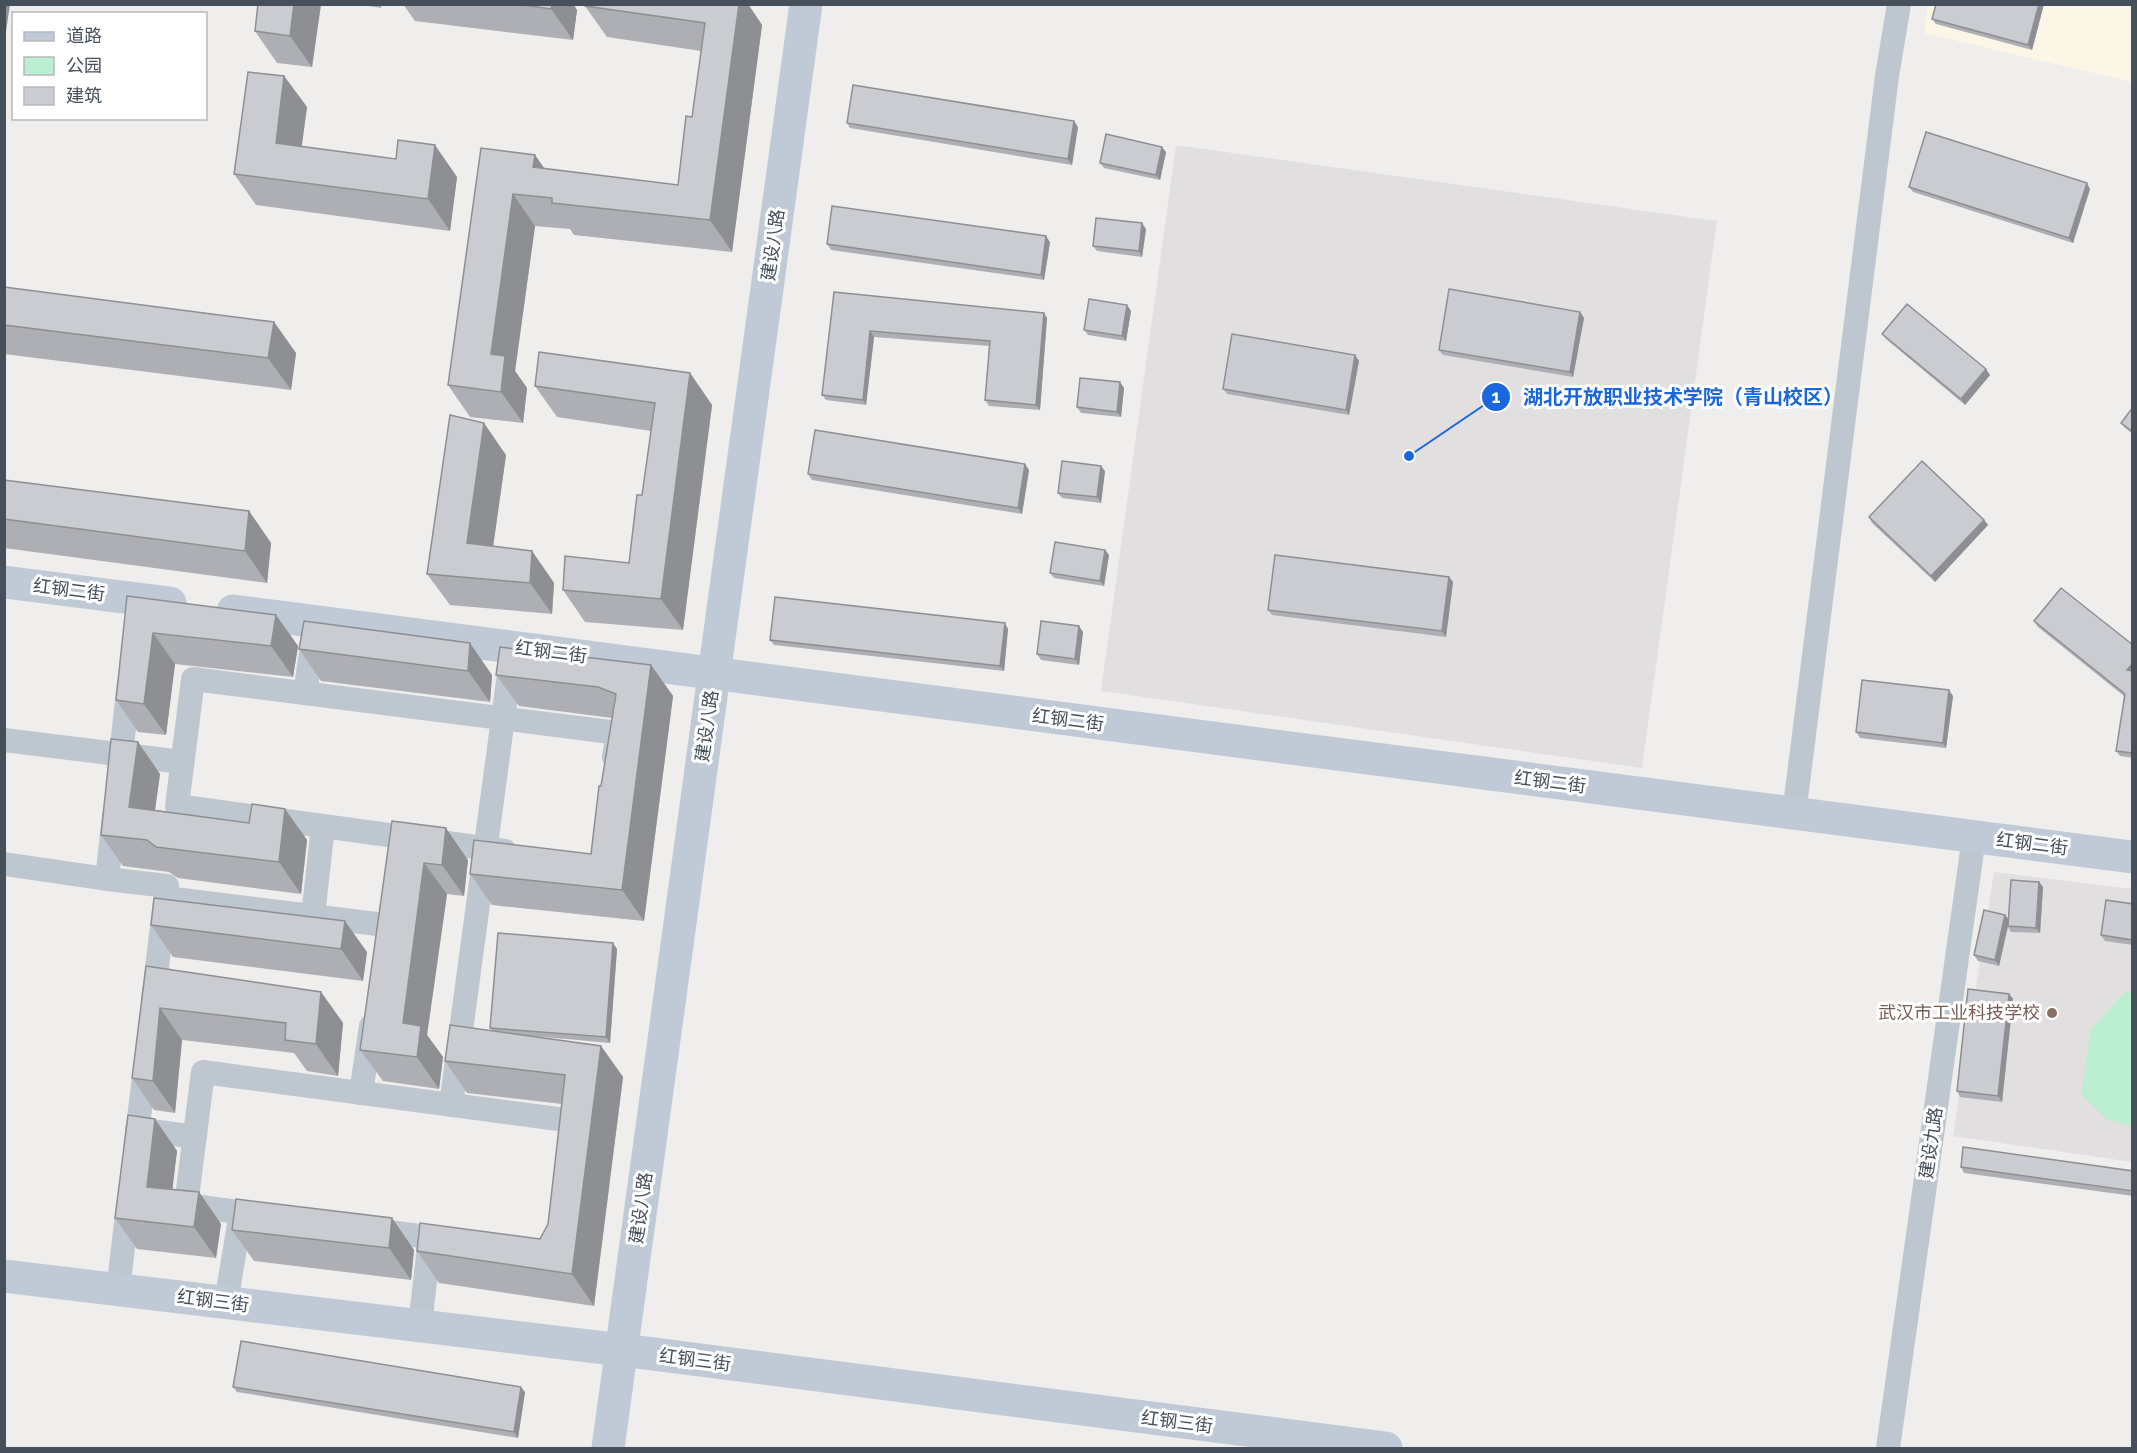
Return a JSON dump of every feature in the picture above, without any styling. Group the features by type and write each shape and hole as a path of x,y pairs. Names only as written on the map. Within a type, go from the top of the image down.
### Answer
{"street":[{"name":"建设八路","path":"608,1449 806,4"},
{"path":"1794,814 1887,76 1899,4"},
{"name":"红钢二街","path":"4,582 137,611 203,607 2133,857"},
{"path":"305,693 316,622"},
{"path":"451,1105 512,647"},
{"path":"107,879 132,659"},
{"path":"531,854 486,849 396,847 323,826 177,806 193,679 618,733 611,780"},
{"path":"4,740 183,762"},
{"path":"313,916 323,826"},
{"name":"建设九路","path":"1888,1449 1974,837"},
{"path":"4,864 167,886 117,1290"},
{"path":"166,898 385,926"},
{"path":"361,1093 374,1005"},
{"path":"203,1072 361,1093 573,1121 556,1254 186,1205 203,1072"},
{"path":"137,1129 195,1137"},
{"path":"226,1303 241,1212"},
{"path":"420,1326 430,1237"},
{"name":"红钢三街","path":"4,1276 622,1350 1386,1449"}],"shaded area":[{"path":"1928,5 2132,5 2132,82 1924,33"},
{"path":"1176,145 1717,221 1642,768 1101,691"},
{"name":"武汉市工业科技学校","path":"1994,872 2132,889 2132,1162 1953,1136"}],"green space":[{"path":"2125,992 2132,993 2132,1126 2108,1120 2081,1094 2091,1029"}],"building":[{"path":"258,4 294,4 290,36 255,31"},
{"path":"517,4 552,4 551,9"},
{"path":"585,4 739,4 710,220 552,203 552,198 513,194 491,354 505,356 501,392 448,385 481,148 535,155 533,167 678,185 686,116 692,117 705,23 585,6"},
{"path":"1936,4 2039,4 2028,45 1932,19"},
{"path":"248,72 284,76 276,143 396,159 398,140 435,145 428,199 234,174"},
{"path":"853,85 1074,121 1068,159 847,123"},
{"path":"1926,132 2087,183 2069,238 1909,187"},
{"path":"1106,134 1162,147 1156,175 1100,163"},
{"path":"832,206 1046,236 1041,275 827,244"},
{"path":"1096,218 1142,223 1139,251 1093,246"},
{"path":"4,287 274,322 268,358 4,325"},
{"path":"1449,289 1580,312 1570,372 1439,350"},
{"path":"834,292 1044,313 1036,405 985,400 990,341 870,331 863,400 822,395"},
{"path":"1089,299 1127,305 1122,336 1084,330"},
{"path":"1907,304 1986,369 1961,399 1882,334"},
{"path":"1232,334 1355,355 1346,410 1223,389"},
{"path":"539,352 690,373 661,599 563,590 565,556 629,563 637,495 642,495 655,403 535,386"},
{"path":"1080,378 1120,382 1117,412 1077,407"},
{"path":"2133,407 2133,432 2121,423"},
{"path":"450,415 484,423 467,543 532,551 530,583 427,574"},
{"path":"815,430 1025,464 1018,508 808,474"},
{"path":"1062,461 1101,466 1097,497 1058,493"},
{"path":"1922,461 1984,520 1931,576 1869,517"},
{"path":"4,480 249,511 245,551 4,519"},
{"path":"1055,542 1105,550 1100,581 1050,573"},
{"path":"1275,555 1449,577 1442,631 1268,610"},
{"path":"2061,588 2133,645 2133,663 2127,670 2133,671 2133,753 2116,751 2125,694 2034,621"},
{"path":"127,596 276,615 271,646 153,633 144,704 116,700"},
{"path":"775,597 1005,623 1000,666 770,640"},
{"path":"304,621 470,643 468,671 299,649"},
{"path":"1041,621 1079,626 1075,659 1037,654"},
{"path":"500,647 651,665 622,890 470,874 474,840 591,854 599,786 601,786 616,694 598,687 496,675"},
{"path":"1862,680 1949,690 1943,743 1856,732"},
{"path":"111,739 138,742 129,807 249,823 252,804 285,809 279,862 156,847 147,840 101,835"},
{"path":"392,821 446,828 442,865 424,863 403,1023 421,1026 417,1057 360,1050"},
{"path":"2011,880 2039,882 2036,928 2008,926"},
{"path":"154,898 345,921 341,949 151,925"},
{"path":"2106,900 2133,904 2133,940 2101,935"},
{"path":"1984,910 2005,915 1995,960 1974,955"},
{"path":"498,933 613,943 606,1037 490,1028"},
{"path":"146,966 321,992 316,1044 285,1040 286,1023 160,1008 153,1081 132,1078"},
{"path":"1968,989 2009,994 1998,1096 1957,1091"},
{"path":"450,1025 601,1046 572,1274 417,1251 420,1223 540,1239 548,1224 565,1075 445,1061"},
{"path":"128,1115 155,1119 147,1187 199,1192 194,1227 115,1218"},
{"path":"1963,1147 2133,1171 2133,1191 1961,1167"},
{"path":"236,1199 392,1218 389,1248 232,1230"},
{"path":"241,1341 521,1387 514,1432 233,1387"}],"place":[{"name":"湖北开放职业技术学院（青山校区）","path":"1409,456"},
{"name":"武汉市工业科技学校","path":"2052,1013"}]}
